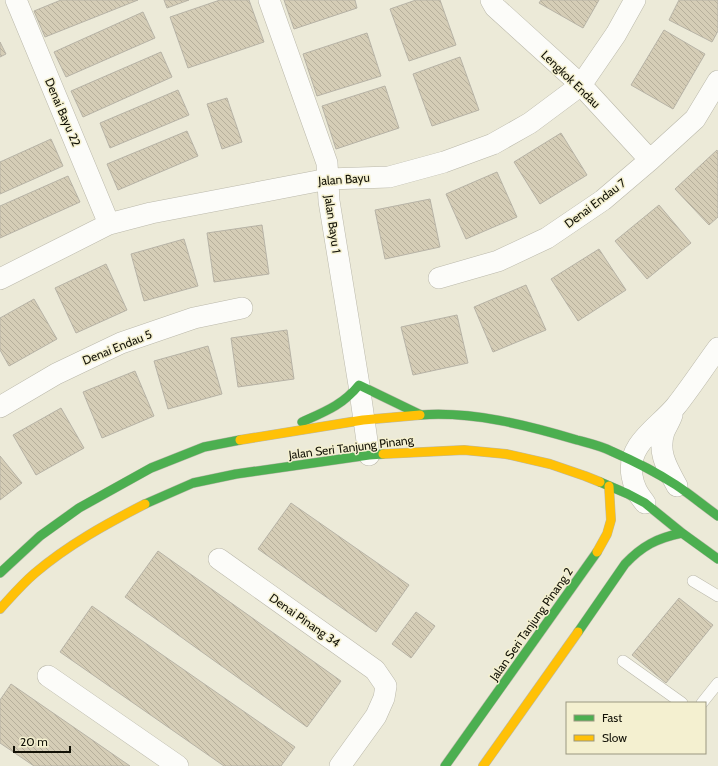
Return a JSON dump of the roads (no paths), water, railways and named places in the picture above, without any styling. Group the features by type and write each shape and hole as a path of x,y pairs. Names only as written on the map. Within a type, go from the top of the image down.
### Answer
{"main road":[{"path":"277,434 337,406 352,394 358,386 422,415"},
{"name":"Jalan Seri Tanjung Pinang","path":"0,574 40,536 79,508 151,468 204,447 231,441 364,420 422,415 440,414 476,417 516,424 548,431 604,448 632,460 677,486 718,516"},
{"name":"Jalan Seri Tanjung Pinang","path":"0,609 34,574 67,549 105,525 148,502 193,483 236,474 369,455 404,452 464,450 506,454 550,464 585,476 628,494 645,503 682,533 718,559"},
{"name":"Jalan Seri Tanjung Pinang 2","path":"445,766 600,547 607,534 611,520 609,486"},
{"path":"483,766 625,564 634,554 646,545 668,535 682,533"}],"street":[{"name":"Denai Bayu 22","path":"16,0 110,224"},
{"name":"Jalan Bayu 1","path":"269,0 327,163 328,201 369,455"},
{"name":"Lengkok Endau","path":"491,0 495,7 581,85 650,160"},
{"name":"Jalan Bayu","path":"0,279 110,224 151,213 328,178 389,176 444,162 493,144 530,123 581,85 616,34 635,0"},
{"name":"Denai Endau 7","path":"439,278 498,261 547,238 602,200 650,160 695,119 718,81"},
{"name":"Denai Endau 5","path":"0,407 56,374 121,343 194,318 242,308"},
{"path":"645,503 637,493 631,469 635,451 640,443 676,407 718,348"},
{"path":"676,407 664,434 662,448 663,458 677,486"},
{"name":"Denai Pinang 34","path":"219,559 375,670 386,686 384,698 376,716 340,766"},
{"path":"48,676 178,766"}],"lane":[{"path":"693,581 718,596"},
{"path":"623,661 681,702"},
{"path":"703,702 718,683"}]}
